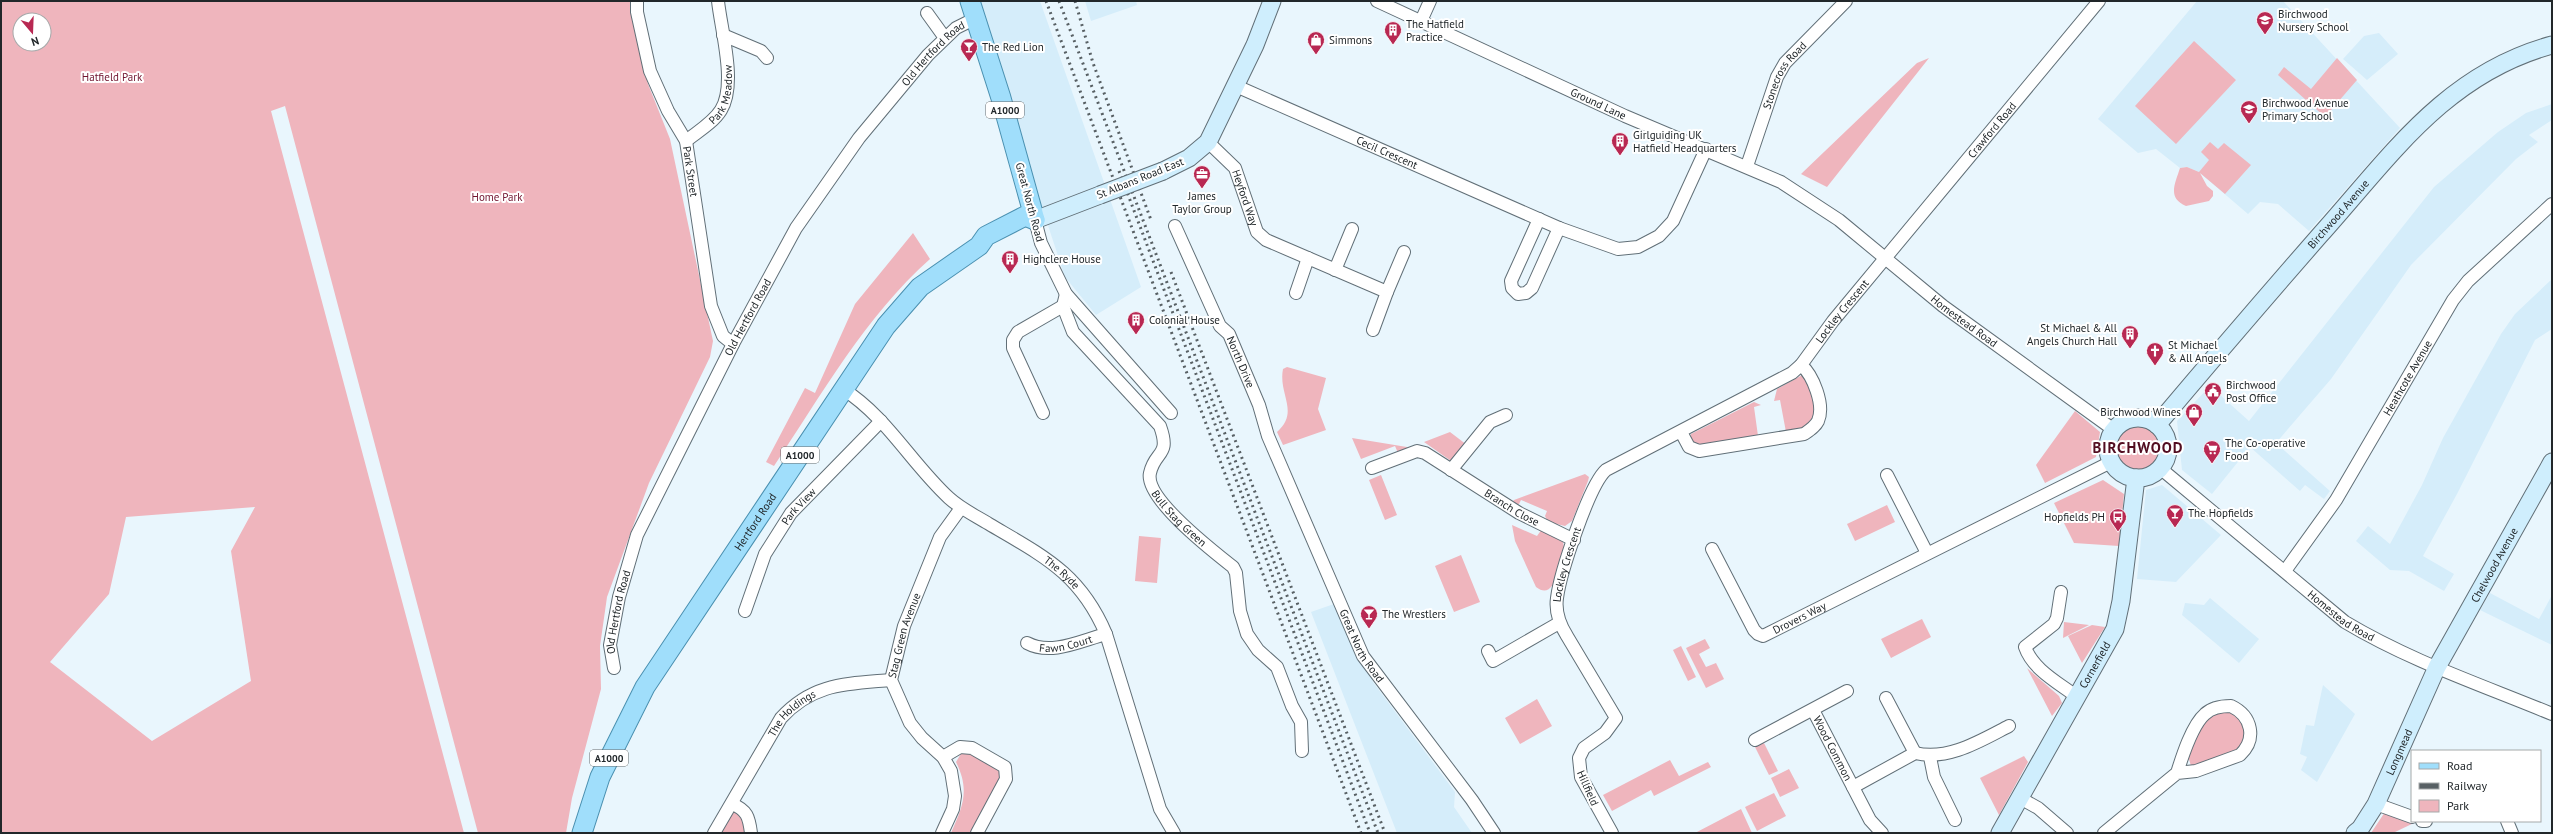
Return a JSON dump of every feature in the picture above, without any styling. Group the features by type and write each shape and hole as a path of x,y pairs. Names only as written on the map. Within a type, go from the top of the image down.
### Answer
{"main road":[{"name":"Great North Road","path":"973,10 1035,220"},
{"name":"Hertford Road","path":"582,833 600,777 645,687 886,326 920,287 978,246 986,236 1010,222 1025,216 1035,220"}],"street":[{"name":"Park Street","path":"637,1 637,12 650,71 668,111 686,141 711,306 723,336 733,344"},
{"name":"Park Meadow","path":"686,141 721,110 727,88 723,35 718,1"},
{"name":"St Albans Road East","path":"1035,220 1163,171 1189,158 1208,142 1236,86 1272,1"},
{"name":"Ground Lane","path":"1377,1 1625,116 1747,166 1781,182 1820,206"},
{"path":"1421,21 1430,1"},
{"name":"Stonecross Road","path":"1747,166 1777,77 1785,63 1846,1"},
{"name":"Crawford Road","path":"1885,258 2099,1"},
{"name":"Old Hertford Road","path":"614,668 610,645 619,596 637,535 733,344 796,228 839,165 863,134 945,38 973,10"},
{"path":"927,13 945,38"},
{"path":"723,35 761,51 768,58"},
{"name":"Birchwood Avenue","path":"2157,426 2408,133 2459,88 2490,69 2552,45"},
{"name":"Cecil Crescent","path":"1236,86 1560,228 1618,248 1638,247 1659,236 1673,221 1706,149"},
{"name":"Heyford Way","path":"1208,142 1235,168 1257,232 1266,240 1387,292"},
{"name":"Heathcote Avenue","path":"2285,571 2336,500 2453,300 2468,281 2552,204"},
{"name":"Homestead Road","path":"1820,206 1943,306 2114,430"},
{"path":"1539,219 1511,281 1512,288 1518,294 1526,293 1532,288 1560,228"},
{"name":"Great North Road","path":"1035,220 1040,243 1066,294 1171,413"},
{"name":"North Drive","path":"1175,226 1220,326 1229,334 1259,405 1268,436"},
{"path":"1335,270 1352,228"},
{"path":"1373,330 1404,252"},
{"path":"1296,293 1308,258"},
{"name":"Lockley Crescent","path":"1590,743 1605,733 1616,718 1559,623 1557,598 1590,493 1600,476 1606,470 1779,381 1801,365 1833,321 1885,258"},
{"path":"1043,413 1013,348 1013,340 1018,332 1063,306 1066,294"},
{"name":"Bull Stag Green","path":"1063,306 1073,332 1160,426 1164,438 1164,449 1154,462 1150,473 1152,490 1178,519 1233,567 1236,573 1242,621 1247,634 1258,650 1277,667 1292,706 1301,722 1302,751"},
{"path":"1681,432 1689,446 1699,451 1804,434 1813,428 1820,411 1814,380 1809,372 1801,365"},
{"name":"The Ryde","path":"843,389 881,421 948,497 961,508 1060,568 1085,594 1097,612 1106,634 1160,809 1174,833"},
{"path":"1451,470 1490,422 1506,415"},
{"path":"2139,419 2157,426 2167,442 2167,451 2160,468 2149,476 2136,478 2126,476 2111,462 2108,446 2114,430 2126,422 2139,419"},
{"name":"Park View","path":"745,611 765,554 791,513 881,421"},
{"name":"Great North Road","path":"1268,436 1363,656 1472,800 1494,833"},
{"name":"Branch Close","path":"1372,468 1417,451 1425,453 1519,513 1574,540"},
{"name":"Drovers Way","path":"1712,549 1754,630 1763,636 2111,462"},
{"name":"Chelwood Avenue","path":"2437,667 2552,462"},
{"name":"Homestead Road","path":"2160,468 2345,622 2372,638 2437,667 2552,714"},
{"path":"1887,474 1927,554"},
{"name":"Cornerfield","path":"2000,833 2109,641 2119,615 2136,478"},
{"name":"Stag Green Avenue","path":"942,833 953,809 955,796 950,771 943,757 922,738 910,723 891,680 904,626 940,537 961,508"},
{"path":"2061,592 2058,618 2054,624 2025,647 2028,655 2041,669 2077,697"},
{"path":"1488,651 1493,661 1559,623"},
{"name":"Fawn Court","path":"1027,643 1037,648 1050,649 1106,634"},
{"name":"Longmead","path":"2355,833 2360,829 2376,804 2437,667"},
{"name":"The Holdings","path":"714,833 781,718 794,703 810,693 828,688 891,680"},
{"name":"Wood Common","path":"1755,740 1847,691"},
{"path":"1886,698 1915,754 1930,757 1960,751 2009,726"},
{"path":"2104,833 2177,773 2183,755 2205,714 2213,709 2231,706 2243,714 2248,721 2251,736 2246,750 2240,755 2196,771 2177,773"},
{"name":"Wood Common","path":"1813,710 1870,820 1882,833"},
{"name":"Hillfield","path":"1590,743 1581,753 1578,767 1581,777 1612,833"},
{"path":"943,757 960,747 972,748 1005,767 1006,779 977,833"},
{"name":"Wood Common","path":"1853,787 1915,754"},
{"path":"1930,757 1934,776 1955,820"},
{"path":"2020,798 2038,808 2067,833"},
{"path":"732,804 743,809 748,815 751,833"},
{"path":"2376,804 2411,817"},
{"path":"2507,822 2512,833"}],"shaded area":[{"path":"974,1 1040,1 1141,287 1096,315 1065,277"},
{"path":"1085,1 1136,1 1137,5 1091,21"},
{"name":"Birchwood Avenue Primary School","path":"2197,1 2283,1 2400,128 2309,231 2278,204 2260,202 2248,214 2199,172 2187,167 2180,168 2156,149 2138,153 2098,119"},
{"path":"2379,33 2398,54 2367,80 2343,59 2364,36"},
{"path":"2552,104 2552,120 2529,135 2538,142 2516,159 2411,265 2331,379 2276,443 2330,491 2324,499 2305,485 2300,491 2250,447 2212,494 2182,470 2177,421 2210,386 2249,421 2434,187 2498,132 2526,113"},
{"path":"2552,279 2552,329 2535,340 2457,494 2423,556 2454,574 2444,591 2409,571 2390,570 2356,541 2368,526 2390,544 2422,485 2443,438 2501,334 2515,314"},
{"path":"2162,485 2221,535 2176,582 2137,579 2146,490"},
{"path":"2490,593 2539,619 2552,595 2552,645 2480,610"},
{"path":"2210,598 2259,639 2239,663 2182,615 2185,603 2204,605"},
{"path":"1334,604 1373,682 1455,792 1454,807 1472,833 1397,833 1311,612"},
{"path":"2323,685 2355,714 2317,782 2301,770 2307,757 2300,754 2306,725 2314,726"}],"green space":[{"path":"1,1 630,1 648,84 670,139 713,341 710,357 649,483 607,597 600,646 601,689 572,798 566,833 478,833 285,106 271,111 464,833 1,833","holes":["255,507 231,551 251,681 152,741 50,662 109,594 126,517"]},
{"path":"2194,41 2236,80 2176,144 2135,106"},
{"path":"1929,58 1827,187 1801,174 1917,63"},
{"path":"2337,58 2357,80 2325,117 2278,75 2284,67 2311,89"},
{"path":"2210,142 2218,149 2224,143 2251,165 2225,194 2200,173 2207,186 2213,191 2213,196 2209,201 2186,206 2180,203 2174,195 2180,168 2187,167 2199,172 2209,160 2201,152"},
{"path":"913,233 930,259 885,306 865,331 827,384 774,466 766,462 805,388 815,393 855,304"},
{"path":"1287,367 1326,378 1318,409 1326,430 1283,445 1277,432 1284,425 1287,417 1287,402 1282,378 1283,369"},
{"path":"1804,374 1809,376 1817,413 1810,428 1786,432 1780,400 1774,401 1777,389"},
{"path":"1754,402 1761,405 1754,407 1758,436 1696,448 1690,439 1691,434"},
{"path":"2075,411 2100,432 2096,457 2045,483 2036,465"},
{"path":"2138,425 2151,429 2157,435 2161,448 2157,461 2151,467 2138,471 2125,467 2119,461 2115,448 2119,435 2125,429"},
{"path":"1450,432 1467,445 1454,463 1424,442"},
{"path":"1352,438 1413,448 1398,453 1395,446 1361,459"},
{"path":"1585,474 1589,477 1588,481 1572,521 1565,526 1548,522 1545,516 1547,511 1521,500 1519,504 1511,504 1514,500"},
{"path":"1381,475 1397,515 1385,520 1369,480"},
{"path":"2103,480 2124,494 2119,546 2074,543 2054,503"},
{"path":"1887,505 1895,522 1855,541 1847,524"},
{"path":"1512,525 1537,536 1542,529 1563,542 1564,547 1559,570 1553,585 1548,589 1543,590 1536,587 1515,541"},
{"path":"1139,536 1161,538 1157,583 1135,581"},
{"path":"1461,555 1480,602 1454,612 1435,566"},
{"path":"1922,619 1931,637 1891,658 1881,639"},
{"path":"2064,622 2089,625 2063,638"},
{"path":"2092,625 2105,627 2082,663 2068,636"},
{"path":"1705,639 1710,648 1699,654 1706,667 1716,663 1724,679 1706,688 1686,648"},
{"path":"1681,646 1696,677 1688,681 1673,650"},
{"path":"2027,668 2059,696 2062,703 2052,716"},
{"path":"1537,699 1552,726 1520,744 1505,718"},
{"path":"2231,711 2245,723 2245,742 2233,755 2191,766 2188,756 2205,719 2213,713"},
{"path":"1764,743 1778,771 1769,775 1755,747"},
{"path":"962,752 968,752 999,767 1001,780 973,833 951,833 962,806 964,790 963,781 956,762"},
{"path":"2024,756 2028,762 1999,815 1980,778"},
{"path":"1670,760 1679,776 1708,762 1711,767 1654,796 1651,790 1612,811 1603,795"},
{"path":"1789,769 1799,788 1780,797 1771,778"},
{"path":"1774,793 1786,816 1757,831 1745,807"},
{"path":"1741,809 1752,833 1695,833"},
{"path":"737,811 742,813 746,833 719,833 731,812"},
{"path":"2385,812 2411,820 2411,822 2416,822 2393,833 2371,833"}],"railway":[{"path":"1046,1 1361,833"},
{"path":"1059,1 1378,833"},
{"path":"1075,1 1093,63 1151,220"},
{"path":"1119,171 1370,833"},
{"path":"1171,272 1385,833"}],"place":[{"name":"Birchwood Nursery School","path":"2265,35"},
{"name":"The Hatfield Practice","path":"1393,45"},
{"name":"Simmons","path":"1316,55"},
{"name":"The Red Lion","path":"969,62"},
{"name":"Birchwood Avenue Primary School","path":"2249,124"},
{"name":"Girlguiding UK Hatfield Headquarters","path":"1620,156"},
{"name":"James Taylor Group","path":"1202,189"},
{"name":"Highclere House","path":"1010,274"},
{"name":"Colonial House","path":"1136,335"},
{"name":"St Michael & All Angels Church Hall","path":"2130,349"},
{"name":"St Michael & All Angels","path":"2155,366"},
{"name":"Birchwood Post Office","path":"2213,406"},
{"name":"Birchwood Wines","path":"2194,427"},
{"name":"The Co-operative Food","path":"2212,464"},
{"name":"The Hopfields","path":"2175,528"},
{"name":"Hopfields PH","path":"2118,532"},
{"name":"The Wrestlers","path":"1369,629"}],"district":[{"name":"BIRCHWOOD","path":"2138,448"}],"park label":[{"name":"Hatfield Park","path":"112,77"},
{"name":"Home Park","path":"497,197"}]}
